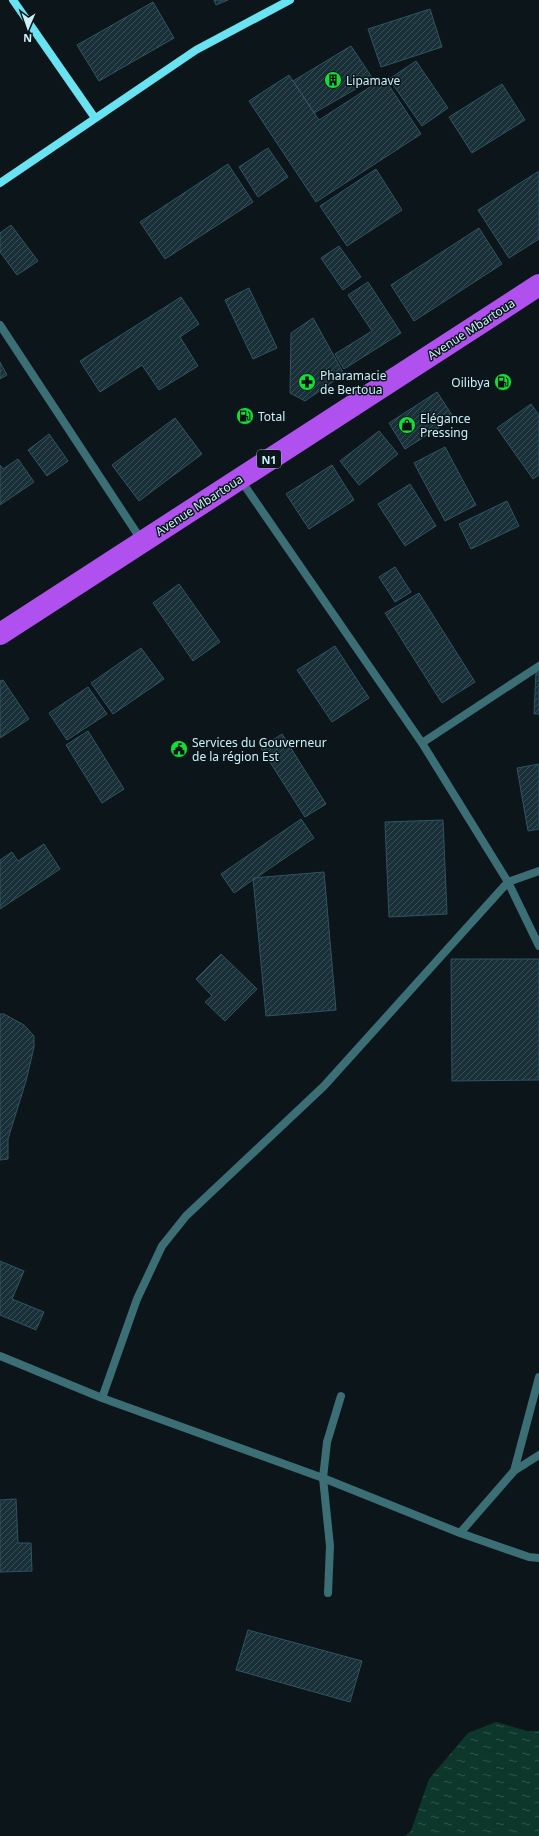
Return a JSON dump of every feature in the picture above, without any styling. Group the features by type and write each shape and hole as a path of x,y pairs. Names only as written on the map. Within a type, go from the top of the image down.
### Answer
{"highway":[{"name":"Avenue Mbartoua","path":"2,629 142,541 539,285"}],"street":[{"path":"13,0 95,118"},
{"path":"0,183 196,50 290,0"},
{"path":"0,325 142,541"},
{"path":"240,478 422,743 508,882 539,946"},
{"path":"422,743 539,666"},
{"path":"102,1398 137,1299 162,1246 186,1216 324,1086 508,882 539,871"},
{"path":"0,1356 102,1398 323,1478 460,1533 539,1558"},
{"path":"514,1471 539,1377"},
{"path":"328,1593 330,1546 323,1478 328,1442 342,1396"},
{"path":"460,1533 514,1471 539,1455"}],"water":[{"path":"496,1722 527,1731 539,1731 539,1836 405,1836 411,1831 429,1779 468,1733"}],"building":[{"path":"214,0 228,0 216,5"},
{"path":"153,2 174,38 99,81 77,45"},
{"path":"430,9 442,47 381,67 368,29"},
{"name":"Lipamave","path":"351,46 373,79 314,113 293,81"},
{"path":"416,61 448,108 422,126 389,79"},
{"path":"289,75 319,120 384,78 421,134 316,202 249,101"},
{"path":"502,84 525,120 472,153 449,117"},
{"path":"268,148 288,177 258,197 239,167"},
{"path":"228,164 253,202 165,259 140,222"},
{"path":"376,169 402,210 347,246 320,206"},
{"path":"539,171 539,239 509,258 478,210"},
{"path":"11,225 38,261 17,275 0,252 0,233"},
{"path":"479,228 502,264 414,321 391,285"},
{"path":"339,246 361,277 343,290 321,258"},
{"path":"368,282 401,333 344,369 335,354 372,331 348,295"},
{"path":"249,288 277,348 253,359 225,300"},
{"path":"181,297 199,324 180,337 198,366 159,390 142,365 100,392 80,361"},
{"path":"313,318 344,374 305,401 290,393 291,333"},
{"path":"0,362 7,375 0,379"},
{"path":"437,392 454,418 405,449 389,423"},
{"path":"531,404 539,415 539,475 533,479 497,428"},
{"path":"175,418 202,454 139,501 112,465"},
{"path":"379,431 398,454 359,485 340,461"},
{"path":"49,434 68,461 47,476 28,450"},
{"path":"445,447 476,505 445,521 414,463"},
{"path":"18,459 34,482 0,505 0,465 3,469"},
{"path":"332,465 354,500 309,529 286,494"},
{"path":"410,484 436,526 405,546 378,504"},
{"path":"507,501 519,526 471,549 459,524"},
{"path":"395,567 411,592 395,602 379,577"},
{"path":"179,584 220,642 193,661 153,603"},
{"path":"419,593 475,682 442,703 385,613"},
{"path":"335,646 369,698 332,722 297,670"},
{"path":"141,648 164,679 113,714 91,683"},
{"path":"536,672 539,672 539,714 534,714"},
{"path":"3,680 29,719 0,738 0,681"},
{"path":"88,687 107,714 67,740 49,713"},
{"path":"88,731 124,789 102,803 66,745"},
{"path":"282,734 326,804 305,817 261,748"},
{"path":"539,764 539,829 528,831 517,768"},
{"path":"301,819 314,838 234,893 221,874"},
{"path":"443,820 447,914 389,917 385,822"},
{"path":"44,844 60,869 0,909 0,860 12,852 18,861"},
{"path":"324,872 336,1010 266,1016 253,878"},
{"path":"221,954 257,989 225,1021 205,1002 212,996 196,979"},
{"path":"451,959 539,959 539,1080 452,1081"},
{"path":"0,1014 4,1014 24,1025 34,1036 34,1047 26,1081 8,1139 8,1159 0,1160"},
{"path":"0,1261 24,1271 12,1299 44,1312 36,1330 0,1315"},
{"path":"16,1499 18,1543 31,1543 32,1571 0,1572 0,1500"},
{"path":"248,1630 362,1661 350,1702 236,1670"}],"place":[{"name":"Lipamave","path":"333,80"},
{"name":"Pharamacie de Bertoua","path":"307,382"},
{"name":"Oilibya","path":"503,382"},
{"name":"Total","path":"245,416"},
{"name":"Elégance Pressing","path":"407,425"},
{"name":"Services du Gouverneur de la région Est","path":"179,749"}]}
